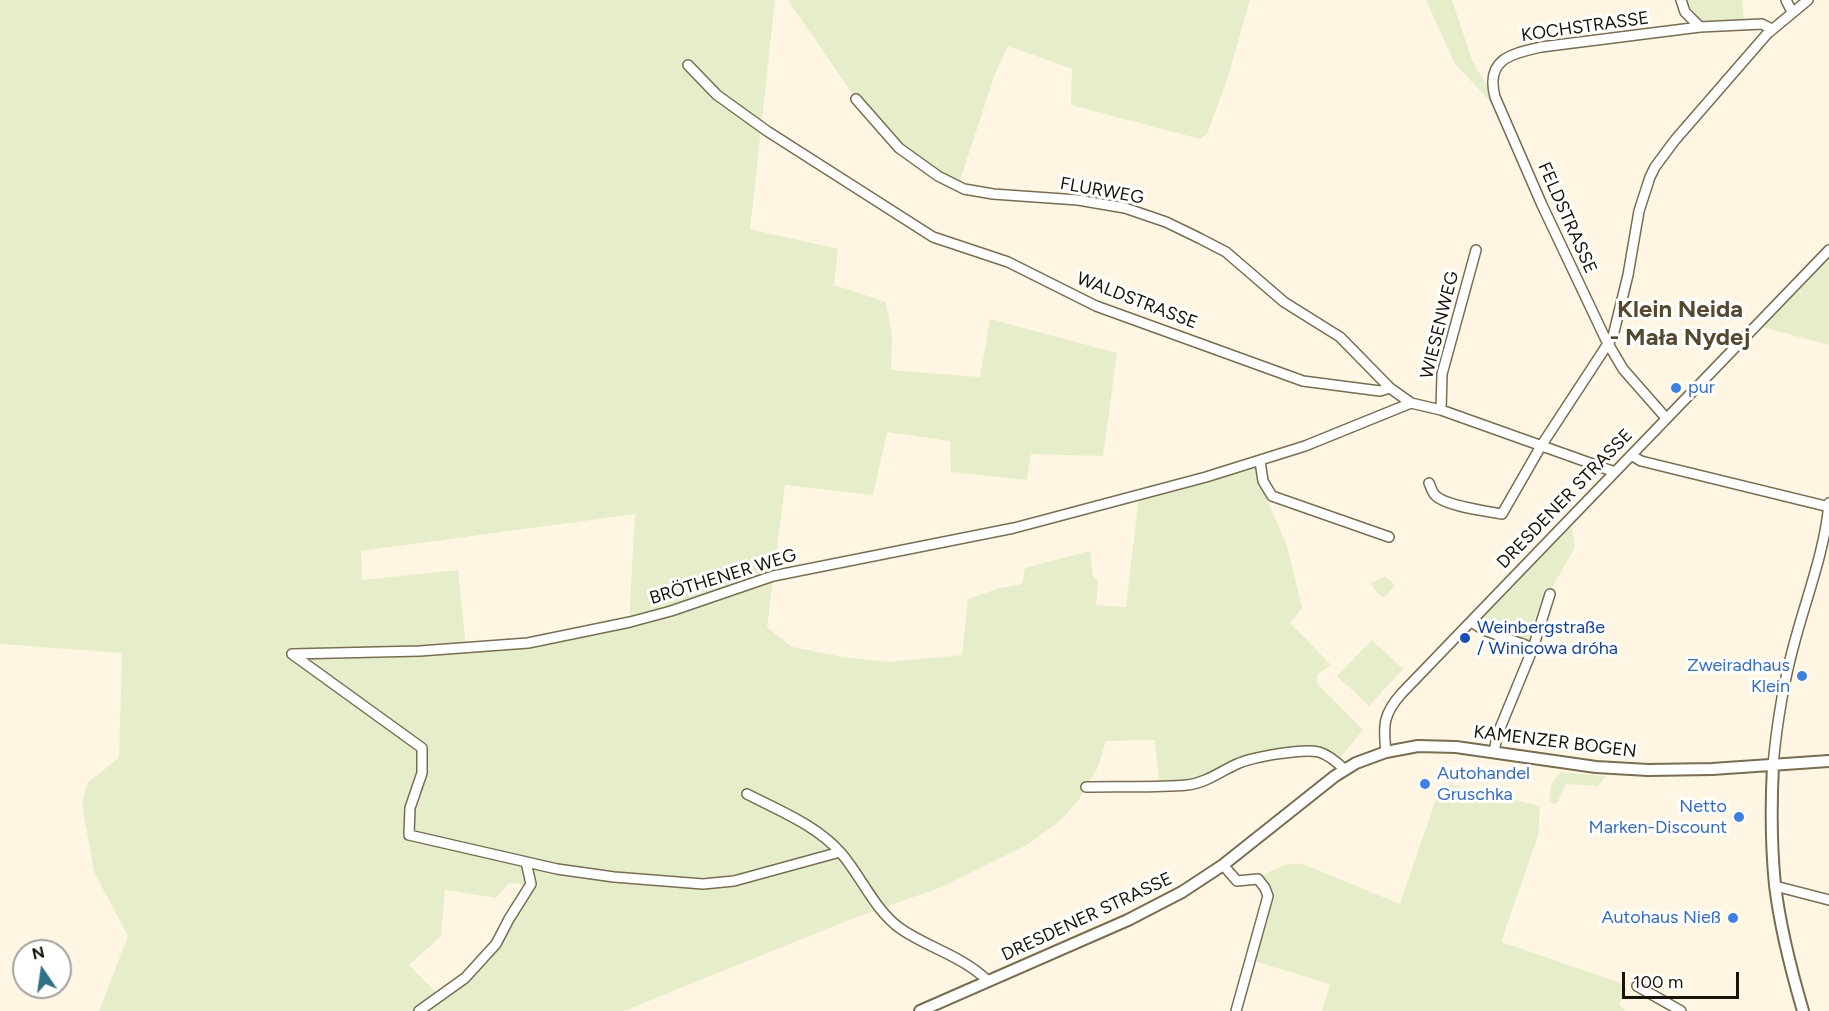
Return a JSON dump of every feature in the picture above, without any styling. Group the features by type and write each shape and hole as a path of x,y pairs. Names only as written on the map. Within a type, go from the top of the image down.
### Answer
{"main road":[{"name":"KAMENZER BOGEN","path":"1386,752 1400,748 1438,746 1494,751 1551,761 1632,770 1690,770 1829,762"},
{"name":"DRESDENER STRASSE","path":"920,1011 1151,909 1182,892 1223,865 1318,788 1345,770 1386,752"},
{"path":"1773,765 1775,886 1780,918 1803,1011"}],"street":[{"path":"1681,0 1685,12 1700,27"},
{"path":"1786,0 1792,12"},
{"path":"1429,483 1435,495 1443,500 1472,509 1502,513 1541,446 1616,330 1639,211 1650,177 1675,140 1772,29 1808,0"},
{"name":"KOCHSTRASSE","path":"1504,117 1495,97 1492,78 1494,69 1503,59 1520,52 1541,47 1700,27 1762,24 1772,29"},
{"name":"WALDSTRASSE","path":"688,65 717,95 767,131 933,237 1008,262 1096,306 1303,381 1380,391 1390,388"},
{"name":"FLURWEG","path":"856,99 899,148 938,176 964,189 993,194 1078,200 1125,208 1166,222 1226,252 1284,302 1340,337 1390,388"},
{"name":"FELDSTRASSE","path":"1504,117 1542,205 1608,344 1623,369 1665,418"},
{"name":"WIESENWEG","path":"1441,410 1442,374 1476,250"},
{"name":"DRESDENER STRASSE","path":"1386,752 1383,731 1389,710 1408,686 1829,250"},
{"path":"1390,388 1411,403 1441,410 1615,472"},
{"name":"BRÖTHENER WEG","path":"526,862 409,835 410,807 422,773 423,748 292,654 420,651 528,643 661,614 773,576 1014,528 1101,506 1260,461 1311,444 1389,410 1411,403"},
{"path":"1631,455 1641,461 1829,507"},
{"path":"1260,461 1263,481 1272,496 1389,537"},
{"path":"1773,765 1776,728 1787,670 1816,570 1829,502"},
{"path":"1494,751 1498,733 1533,648 1550,594"},
{"path":"1471,622 1484,630 1533,648"},
{"path":"1086,787 1188,785 1205,781 1240,763 1304,751 1319,752 1329,756 1345,770"},
{"path":"747,794 810,826 840,852 899,928 961,960 987,980"},
{"path":"419,1011 465,978 496,944 531,885 526,862 614,877 703,884 734,881 840,852"},
{"path":"1223,865 1238,881 1258,879 1268,896 1236,1011"},
{"path":"1775,886 1829,900"},
{"path":"1637,986 1681,1011"}],"green space":[{"path":"0,0 775,0 750,229 838,249 834,285 886,302 892,337 891,370 980,377 990,319 1117,353 1103,456 1031,454 1027,480 951,472 950,441 887,432 873,495 785,485 767,627 792,647 842,657 889,662 962,655 968,599 1000,588 1022,584 1025,568 1090,551 1093,577 1098,580 1096,605 1126,607 1139,495 1260,461 1269,494 1267,500 1287,546 1302,608 1290,623 1331,665 1318,674 1317,683 1363,730 1337,761 1319,752 1271,756 1212,777 1159,785 1155,740 1106,741 1097,769 1078,801 1061,820 1027,845 942,887 849,920 624,1011 99,1011 128,936 94,872 82,804 87,783 119,758 122,653 0,644","holes":["635,514 629,622 528,642 466,648 458,570 362,580 361,551","509,883 530,885 496,944 440,996 409,965 441,936 445,890 496,898"]},
{"path":"788,0 1250,0 1228,77 1207,134 1200,139 1071,105 1072,69 1008,46 995,74 958,186 899,148 856,99"},
{"path":"1426,0 1452,0 1472,60 1504,116 1455,64"},
{"path":"1687,0 1742,0 1744,20 1700,23 1688,13"},
{"path":"1829,257 1829,345 1762,327"},
{"path":"1567,528 1572,528 1575,546 1550,591 1545,591 1529,633 1534,635 1530,643 1488,628 1478,622 1512,588"},
{"path":"1386,577 1395,585 1386,596 1382,597 1370,584"},
{"path":"1372,640 1403,669 1369,706 1337,676"},
{"path":"1561,772 1606,776 1598,786 1566,784 1557,803 1553,804 1549,800 1552,782"},
{"path":"1450,784 1540,806 1538,836 1501,942 1618,982 1627,989 1619,1004 1626,1011 1322,1011 1330,984 1257,962 1252,956 1267,904 1258,879 1279,867 1303,864 1400,904 1437,796"}],"place":[{"name":"pur","path":"1676,388"},
{"name":"Weinbergstraße / Winicowa dróha","path":"1465,638"},
{"name":"Zweiradhaus Klein","path":"1802,676"},
{"name":"Autohandel Gruschka","path":"1425,784"},
{"name":"Netto Marken-Discount","path":"1739,817"},
{"name":"Autohaus Nieß","path":"1733,918"}],"district":[{"name":"Klein Neida - Mała Nydej","path":"1680,324"}]}
